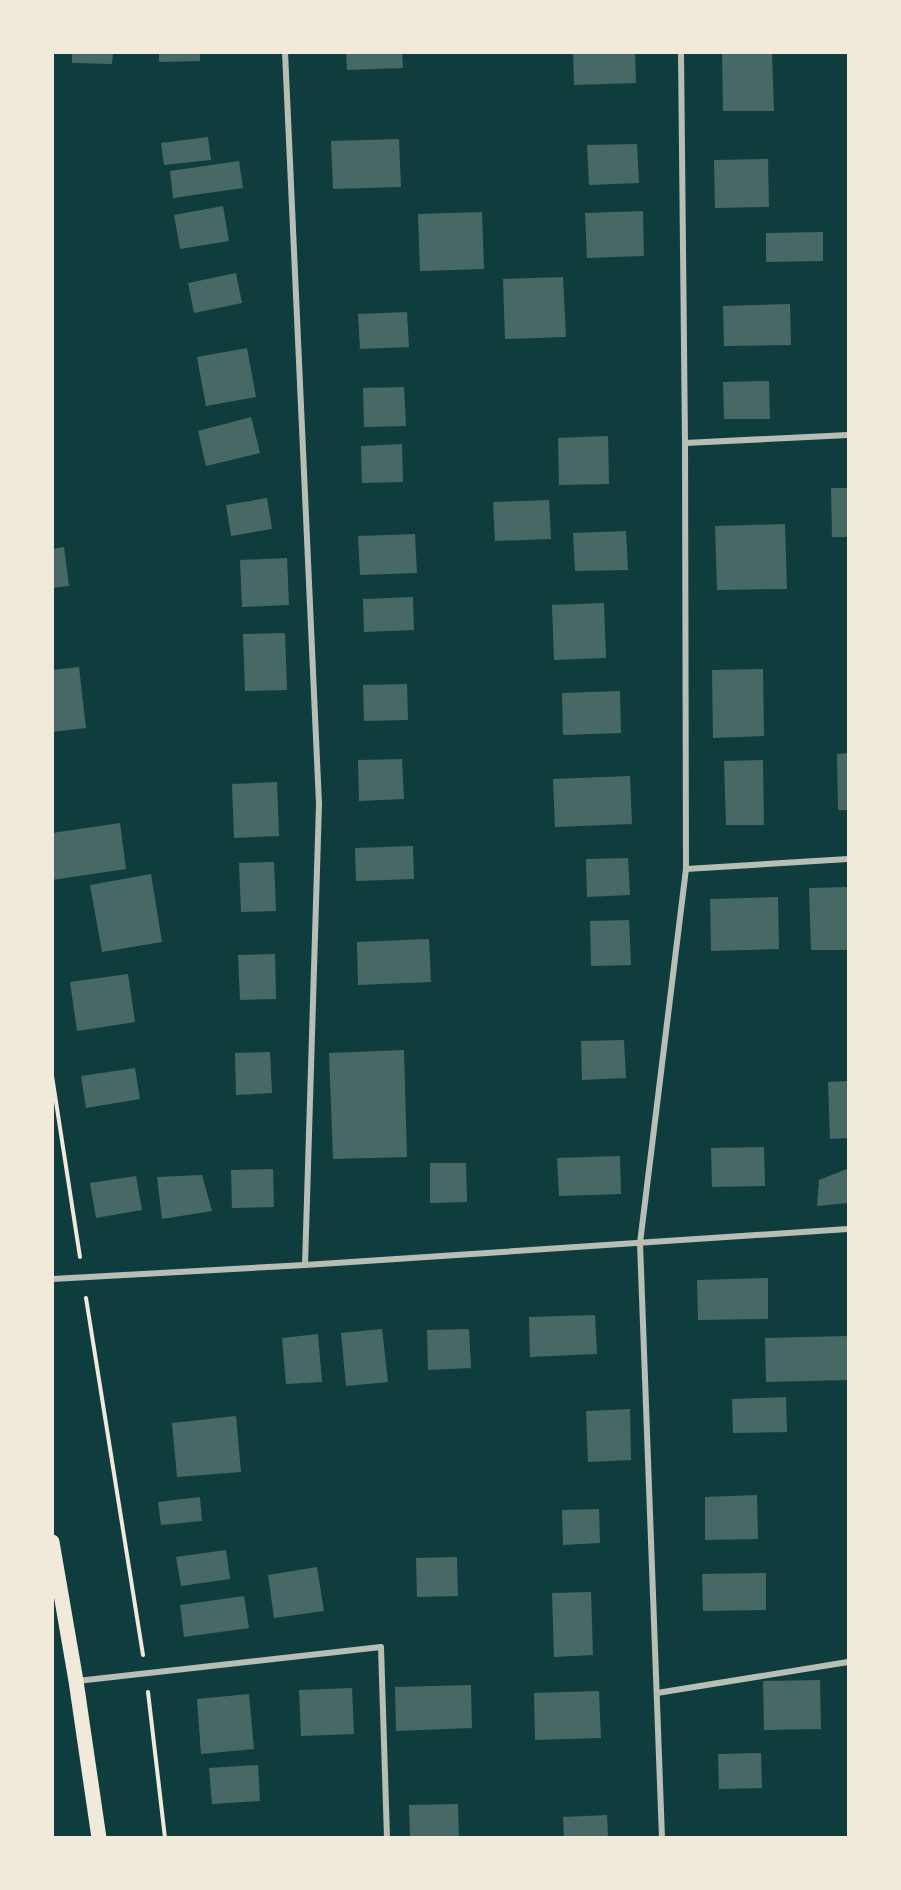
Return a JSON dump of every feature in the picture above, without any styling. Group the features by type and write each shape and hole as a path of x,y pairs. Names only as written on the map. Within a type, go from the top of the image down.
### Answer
{"main road":[{"path":"52,1542 76,1681 99,1838"}],"street":[{"path":"285,52 319,804 304,1265"},
{"path":"662,1838 640,1243 686,869 681,52"},
{"path":"685,443 849,435"},
{"path":"686,869 849,859"},
{"path":"52,1279 304,1265 849,1229"},
{"path":"76,1681 381,1647 387,1838"},
{"path":"657,1693 849,1662"}],"path":[{"path":"52,1076 80,1257"},
{"path":"86,1298 146,1672 165,1838"}],"building":[{"path":"72,52 113,52 112,64 72,63"},
{"path":"159,52 200,52 200,61 159,62"},
{"path":"346,52 402,52 403,68 347,70"},
{"path":"573,52 635,52 636,83 574,85"},
{"path":"722,52 772,52 774,111 723,111"},
{"path":"208,137 211,160 164,165 161,143"},
{"path":"399,139 401,187 333,189 331,141"},
{"path":"637,144 639,183 589,185 587,145"},
{"path":"768,159 769,207 715,208 714,160"},
{"path":"239,161 243,188 173,198 170,171"},
{"path":"223,206 229,241 180,249 174,215"},
{"path":"643,211 644,256 587,258 585,213"},
{"path":"482,212 484,269 420,271 418,214"},
{"path":"823,232 823,261 766,262 766,233"},
{"path":"236,273 242,303 194,313 188,283"},
{"path":"563,277 566,337 505,339 503,279"},
{"path":"790,304 791,345 724,346 723,306"},
{"path":"407,312 409,347 360,349 358,314"},
{"path":"247,348 256,397 206,406 197,357"},
{"path":"769,381 770,419 724,419 723,382"},
{"path":"404,387 406,426 364,427 363,388"},
{"path":"251,417 260,453 206,466 198,431"},
{"path":"608,436 609,484 559,485 558,438"},
{"path":"402,444 403,482 362,483 361,446"},
{"path":"831,488 848,488 848,537 832,537"},
{"path":"267,498 272,529 231,536 226,505"},
{"path":"549,500 551,539 495,541 493,502"},
{"path":"785,524 787,589 717,590 715,526"},
{"path":"626,531 628,570 575,571 573,533"},
{"path":"415,534 417,573 360,575 358,536"},
{"path":"64,547 69,586 52,588 52,549"},
{"path":"287,558 289,605 242,607 240,560"},
{"path":"413,597 414,630 364,632 363,599"},
{"path":"604,603 606,658 554,660 552,605"},
{"path":"285,633 287,690 245,691 243,634"},
{"path":"79,667 86,728 52,732 52,670"},
{"path":"763,669 764,736 713,738 712,670"},
{"path":"407,684 408,720 364,721 363,685"},
{"path":"620,691 621,733 563,735 562,693"},
{"path":"848,753 848,810 838,810 837,754"},
{"path":"402,759 404,799 359,801 358,760"},
{"path":"763,760 764,825 726,825 724,761"},
{"path":"630,776 632,824 555,827 553,779"},
{"path":"277,782 279,836 234,838 232,784"},
{"path":"120,823 126,869 52,880 52,833"},
{"path":"413,846 414,879 356,881 355,848"},
{"path":"628,858 630,895 587,897 586,859"},
{"path":"274,862 276,911 241,912 239,863"},
{"path":"151,874 162,942 102,952 90,885"},
{"path":"848,887 848,950 811,950 809,888"},
{"path":"778,897 779,949 711,951 710,899"},
{"path":"629,920 631,965 591,966 590,921"},
{"path":"429,939 431,982 358,985 357,942"},
{"path":"275,954 276,999 240,1000 238,955"},
{"path":"128,974 135,1022 77,1031 70,982"},
{"path":"624,1040 626,1078 582,1080 581,1041"},
{"path":"404,1050 407,1157 333,1159 329,1053"},
{"path":"270,1052 272,1093 236,1095 235,1053"},
{"path":"135,1068 140,1099 86,1108 81,1076"},
{"path":"848,1081 848,1138 830,1139 828,1082"},
{"path":"764,1147 765,1186 712,1187 711,1148"},
{"path":"620,1156 621,1194 559,1196 557,1158"},
{"path":"430,1163 466,1163 467,1202 430,1203"},
{"path":"273,1169 274,1207 232,1208 231,1170"},
{"path":"847,1169 848,1203 817,1206 819,1180"},
{"path":"202,1175 212,1211 162,1219 157,1177"},
{"path":"136,1176 142,1210 96,1218 90,1183"},
{"path":"768,1278 768,1319 698,1320 697,1280"},
{"path":"595,1315 597,1354 530,1357 529,1317"},
{"path":"382,1329 388,1382 346,1386 341,1333"},
{"path":"469,1329 471,1368 428,1370 427,1330"},
{"path":"318,1334 322,1382 286,1384 282,1338"},
{"path":"848,1336 848,1380 766,1382 765,1338"},
{"path":"786,1397 787,1432 733,1433 732,1399"},
{"path":"630,1409 631,1460 588,1462 586,1411"},
{"path":"236,1416 241,1472 177,1477 172,1423"},
{"path":"757,1495 758,1539 705,1540 705,1497"},
{"path":"200,1497 202,1521 161,1525 158,1502"},
{"path":"599,1509 600,1543 563,1545 562,1510"},
{"path":"226,1550 230,1579 181,1586 176,1557"},
{"path":"457,1557 458,1596 417,1597 416,1558"},
{"path":"317,1567 324,1611 274,1618 268,1575"},
{"path":"766,1573 766,1610 703,1611 702,1574"},
{"path":"591,1592 593,1655 554,1657 552,1593"},
{"path":"244,1596 249,1628 184,1637 180,1605"},
{"path":"820,1680 821,1729 764,1730 763,1681"},
{"path":"471,1685 472,1728 396,1731 395,1687"},
{"path":"352,1688 354,1734 301,1736 299,1690"},
{"path":"599,1691 601,1738 535,1740 534,1693"},
{"path":"249,1694 254,1749 201,1754 197,1699"},
{"path":"761,1753 762,1788 719,1789 718,1754"},
{"path":"258,1765 260,1801 212,1804 209,1768"},
{"path":"458,1804 459,1838 410,1838 409,1805"},
{"path":"607,1815 608,1838 564,1838 563,1817"}]}
